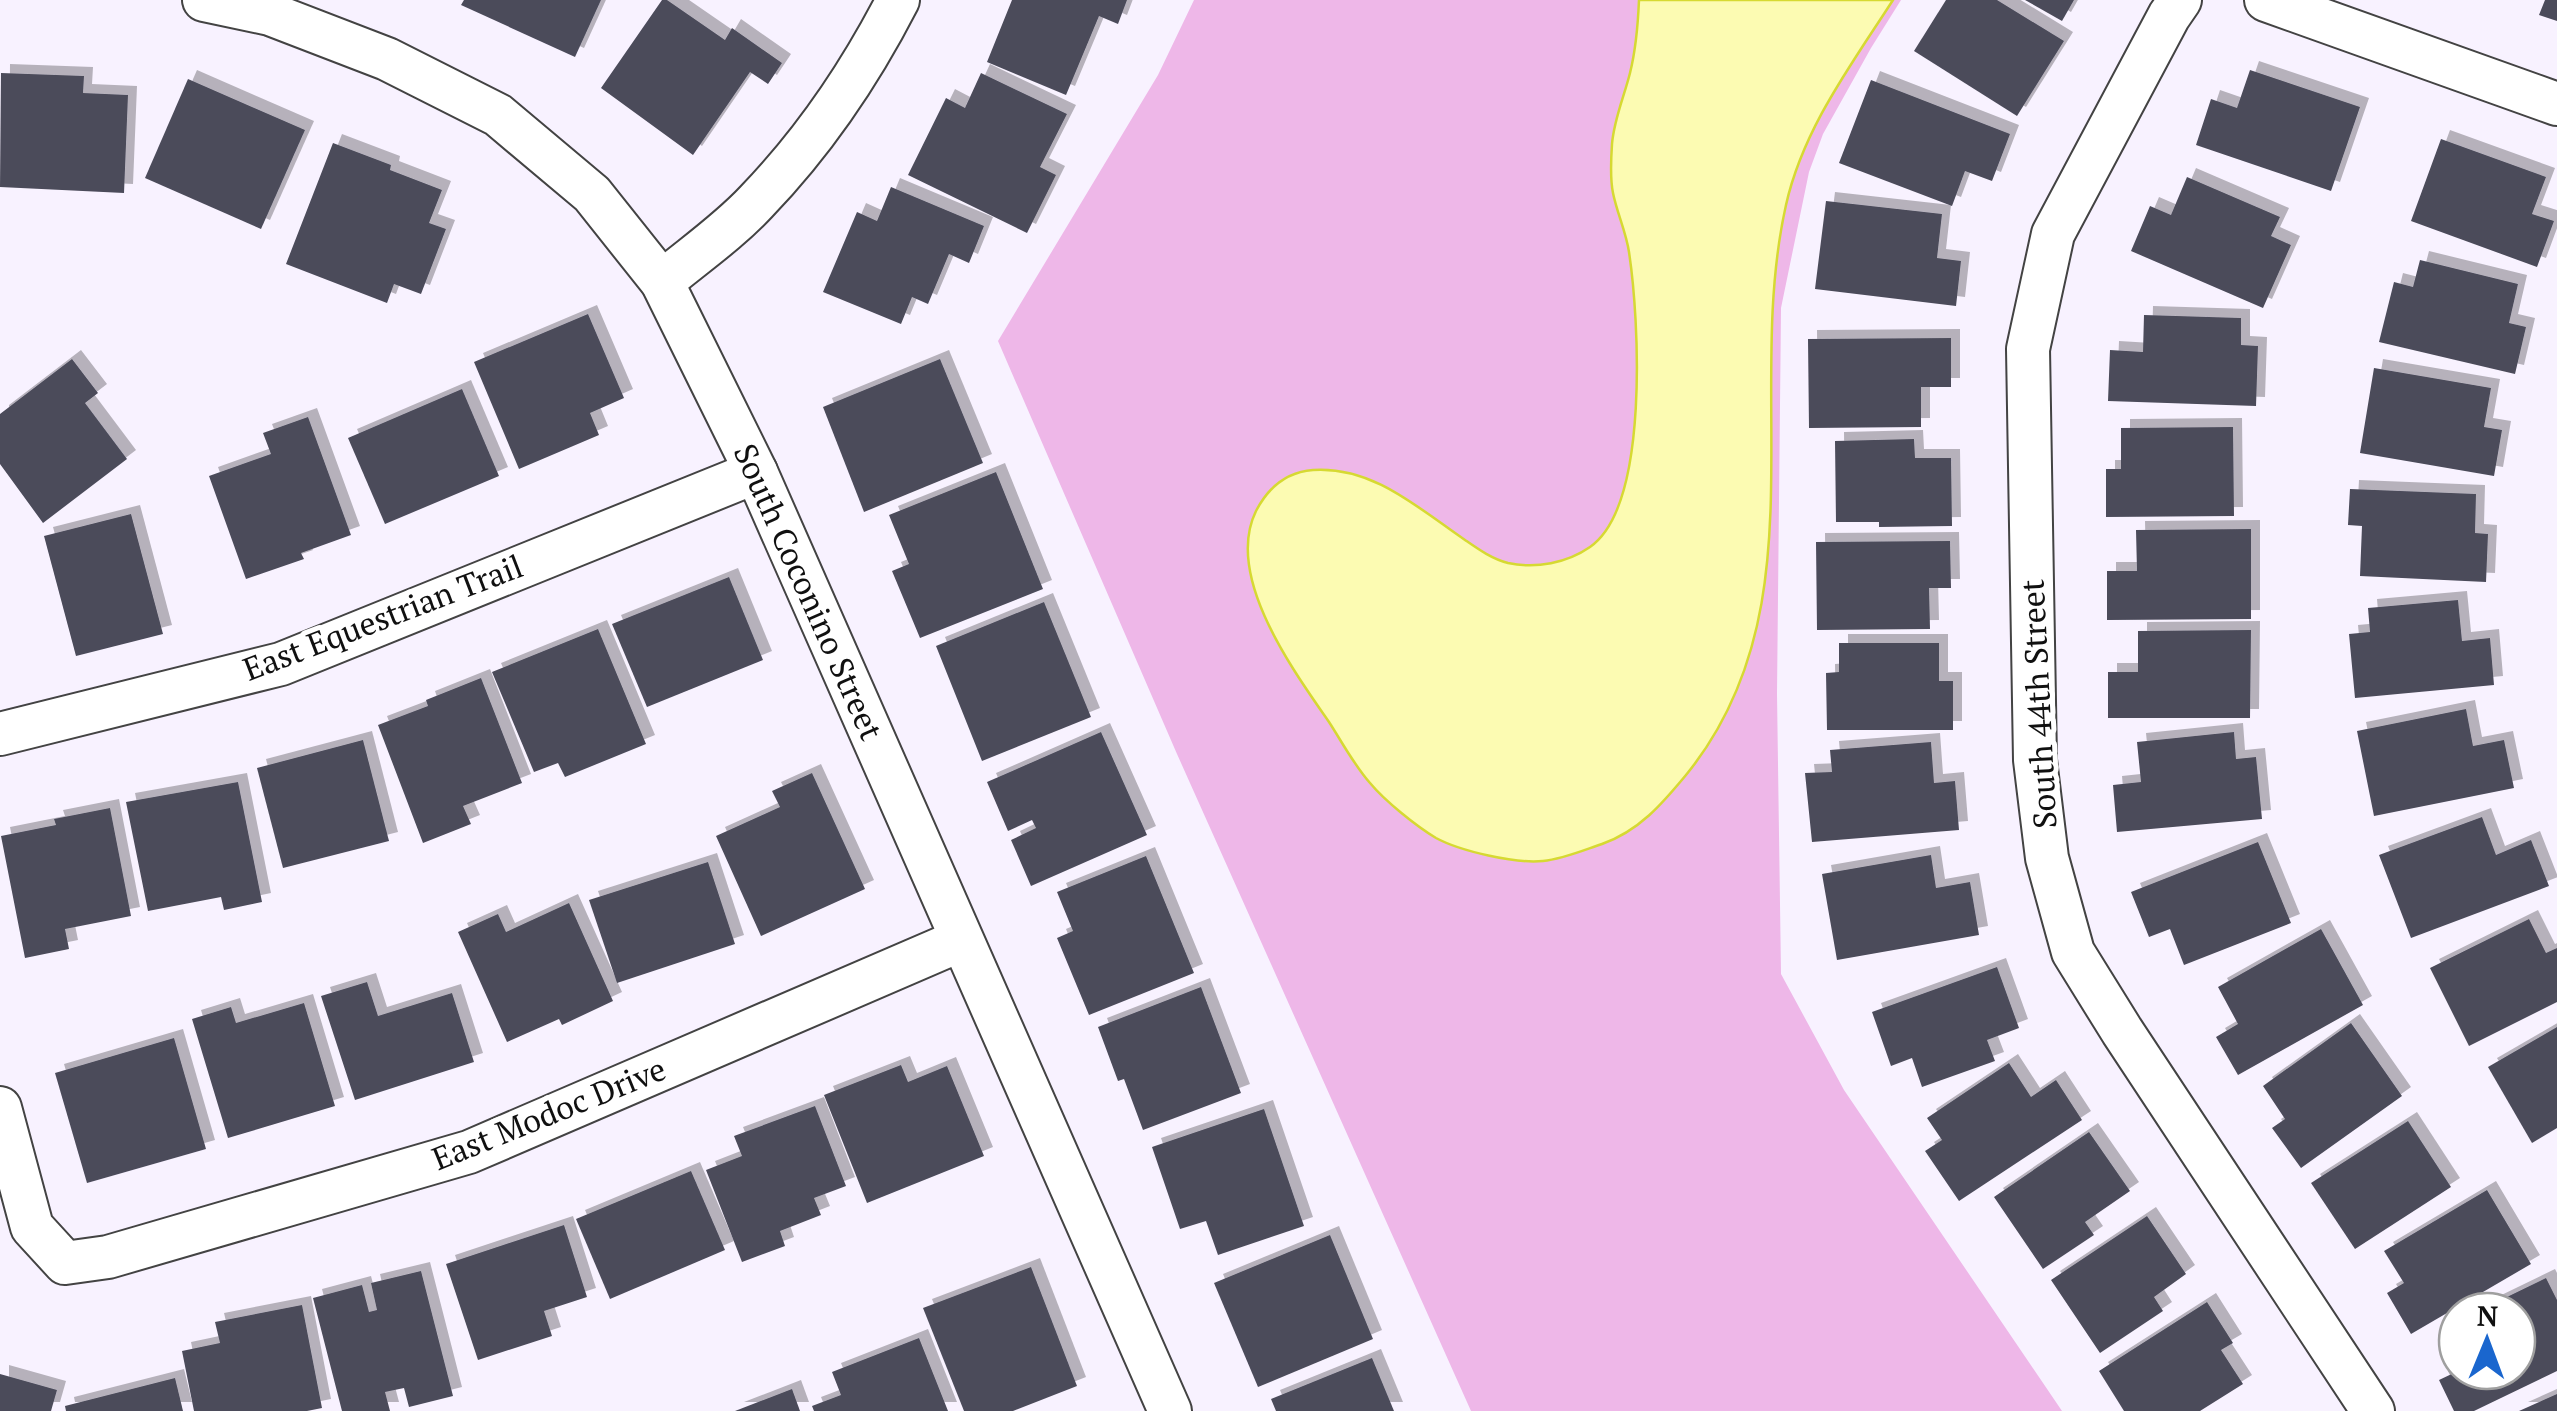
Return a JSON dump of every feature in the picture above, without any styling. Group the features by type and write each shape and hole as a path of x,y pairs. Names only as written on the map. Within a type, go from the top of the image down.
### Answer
{"street":[{"name":"South Coconino Street","path":"204,0 270,14 387,59 498,115 592,194 662,282 756,472 1170,1411"},
{"path":"662,282 754,205 821,128 876,44 898,0"},
{"name":"South 44th Street","path":"2180,0 2052,234 2028,349 2035,760 2047,858 2074,952 2373,1411"},
{"path":"2266,0 2557,104"},
{"name":"East Equestrian Trail","path":"0,734 281,664 756,472"},
{"name":"East Modoc Drive","path":"0,1108 32,1226 64,1263 108,1256 469,1152 961,940"}],"shaded area":[{"path":"1194,0 1901,0 1823,134 1809,172 1781,308 1777,694 1781,974 1844,1090 2062,1411 1471,1411 1177,754 998,341 1158,75"},
{"path":"1639,0 1893,0 1816,124 1786,205 1775,277 1766,572 1753,642 1728,710 1686,775 1659,806 1627,832 1602,844 1543,861 1488,856 1436,838 1392,805 1364,776 1267,621 1249,564 1248,537 1256,511 1272,488 1294,474 1313,470 1335,471 1375,482 1480,550 1508,563 1540,565 1561,561 1590,547 1609,525 1623,492 1636,408 1633,282 1611,169 1615,126 1634,55"}],"building":[{"path":"464,0 601,0 575,57 461,5"},
{"path":"662,0 725,40 732,28 782,63 768,84 750,72 693,155 601,88"},
{"path":"1012,0 1127,0 1118,24 1099,16 1066,95 987,62"},
{"path":"1946,0 1997,0 2064,41 2017,116 1914,51"},
{"path":"2025,0 2074,0 2062,21"},
{"path":"2545,0 2557,0 2557,21 2539,15"},
{"path":"2250,70 2360,107 2331,191 2196,145 2211,99 2237,108"},
{"path":"1,73 84,76 83,93 128,95 124,193 0,187"},
{"path":"981,73 1067,114 1040,167 1056,175 1027,233 908,175 946,98 965,108"},
{"path":"188,79 305,130 261,229 145,178"},
{"path":"1871,80 2010,134 1992,181 1965,171 1952,206 1839,163"},
{"path":"2441,139 2546,177 2532,214 2554,221 2537,267 2411,221"},
{"path":"333,143 442,190 429,223 446,229 421,294 394,284 387,303 286,264"},
{"path":"2187,177 2280,217 2271,236 2291,245 2263,308 2131,251 2150,206 2171,215"},
{"path":"891,187 984,226 969,263 949,254 928,304 912,297 901,324 823,292 857,212 877,221"},
{"path":"1826,201 1942,214 1937,258 1961,261 1956,306 1815,289"},
{"path":"2420,260 2518,284 2509,323 2526,327 2515,374 2379,342 2394,282 2413,287"},
{"path":"588,314 624,398 590,413 599,435 519,469 474,362"},
{"path":"2144,315 2241,318 2241,345 2258,346 2256,406 2108,401 2110,350 2143,352"},
{"path":"1951,338 1951,387 1921,387 1921,427 1809,428 1808,339"},
{"path":"72,359 98,393 85,403 127,459 43,523 0,464 0,414"},
{"path":"940,359 983,463 864,512 823,407"},
{"path":"2374,368 2491,388 2484,427 2502,430 2494,476 2360,453"},
{"path":"462,389 499,476 385,524 348,438"},
{"path":"308,417 351,535 301,553 304,559 246,579 209,476 271,454 263,433"},
{"path":"2233,427 2234,516 2106,517 2106,469 2121,469 2121,428"},
{"path":"1914,439 1915,458 1951,458 1952,526 1879,527 1879,522 1836,522 1835,441"},
{"path":"996,472 1043,589 920,638 892,571 909,564 889,515"},
{"path":"2350,489 2476,494 2475,533 2488,534 2486,582 2360,576 2362,526 2348,525"},
{"path":"131,514 163,634 76,656 44,536"},
{"path":"2251,529 2251,619 2107,620 2107,571 2137,571 2136,530"},
{"path":"1950,541 1951,588 1929,588 1930,629 1817,630 1816,542"},
{"path":"729,577 763,660 647,707 612,624"},
{"path":"2458,600 2462,641 2490,638 2494,685 2355,698 2349,634 2370,632 2368,608"},
{"path":"1044,602 1091,717 982,761 936,646"},
{"path":"598,629 646,744 565,777 558,763 534,772 492,672"},
{"path":"2251,630 2250,718 2108,718 2108,672 2138,672 2138,631"},
{"path":"1839,643 1939,643 1939,681 1953,681 1953,730 1827,730 1826,673 1839,672"},
{"path":"481,678 522,783 463,806 471,824 423,843 378,725 428,706 426,700"},
{"path":"2466,709 2473,746 2504,740 2514,788 2374,816 2357,731"},
{"path":"1101,732 1147,835 1031,886 1011,840 1036,828 1032,820 1008,831 987,782"},
{"path":"2234,732 2236,759 2256,757 2262,819 2117,832 2113,785 2141,782 2137,742"},
{"path":"363,740 389,841 283,868 257,768"},
{"path":"1931,742 1934,783 1955,781 1959,830 1812,842 1805,773 1832,772 1830,750"},
{"path":"812,773 865,889 761,936 716,836 780,807 772,791"},
{"path":"238,782 262,902 224,910 221,897 148,911 126,802"},
{"path":"110,808 131,916 65,929 69,949 25,958 1,836 56,825 54,819"},
{"path":"2482,817 2496,855 2531,840 2549,886 2411,938 2379,855"},
{"path":"2258,842 2291,923 2184,965 2170,929 2149,937 2131,892"},
{"path":"1931,855 1936,888 1970,882 1979,935 1837,960 1822,874"},
{"path":"1146,856 1194,973 1089,1015 1057,938 1073,931 1057,892"},
{"path":"708,862 735,944 617,983 589,900"},
{"path":"569,903 613,1001 562,1025 559,1019 507,1042 458,932 498,914 506,932"},
{"path":"2529,919 2546,953 2557,948 2557,1002 2469,1046 2430,968"},
{"path":"2321,929 2363,1005 2238,1075 2216,1037 2238,1024 2218,987"},
{"path":"1997,967 2019,1028 1987,1040 1995,1061 1922,1087 1912,1058 1891,1066 1872,1012"},
{"path":"367,982 378,1016 452,993 474,1062 355,1100 321,996"},
{"path":"1201,987 1241,1093 1143,1130 1124,1079 1118,1081 1098,1027"},
{"path":"304,1003 335,1106 228,1138 192,1019 231,1007 236,1023"},
{"path":"2351,1023 2402,1096 2301,1168 2272,1128 2285,1119 2263,1086"},
{"path":"2557,1027 2557,1128 2532,1143 2488,1067"},
{"path":"174,1038 206,1149 87,1183 55,1073"},
{"path":"2009,1063 2031,1097 2056,1080 2082,1120 1959,1201 1925,1151 1942,1140 1927,1118"},
{"path":"901,1065 908,1082 947,1066 984,1156 867,1203 824,1095"},
{"path":"815,1106 846,1186 814,1198 821,1215 780,1231 785,1246 742,1262 706,1170 742,1156 734,1136"},
{"path":"1264,1109 1304,1226 1218,1255 1206,1221 1180,1229 1152,1147"},
{"path":"2408,1121 2451,1187 2355,1249 2311,1183"},
{"path":"2089,1132 2130,1191 2085,1222 2094,1235 2043,1269 1994,1197"},
{"path":"691,1171 725,1250 610,1299 576,1219"},
{"path":"2487,1190 2531,1264 2485,1291 2437,1291 2437,1319 2411,1334 2387,1293 2404,1283 2384,1251"},
{"path":"2147,1216 2186,1274 2154,1297 2163,1311 2100,1353 2051,1280"},
{"path":"564,1225 587,1297 544,1311 552,1336 478,1360 446,1264"},
{"path":"1330,1235 1373,1339 1258,1387 1214,1283"},
{"path":"1031,1267 1077,1386 1013,1411 964,1411 923,1308"},
{"path":"421,1271 453,1396 409,1407 404,1388 385,1392 390,1411 342,1411 313,1298 362,1285 369,1312 377,1310 371,1283"},
{"path":"2546,1278 2557,1300 2557,1371 2537,1381 2537,1291 2519,1291"},
{"path":"2207,1302 2233,1343 2221,1350 2243,1384 2200,1411 2124,1411 2099,1371"},
{"path":"302,1305 322,1408 194,1411 182,1351 220,1343 215,1322"},
{"path":"919,1338 948,1411 814,1411 812,1406 841,1395 832,1372"},
{"path":"1372,1358 1394,1411 1276,1411 1271,1399"},
{"path":"0,1374 57,1390 51,1411 0,1411"},
{"path":"175,1378 183,1411 66,1411 65,1406"},
{"path":"792,1389 800,1411 735,1411"},
{"path":"2444,1391 2516,1391 2474,1411 2454,1411"},
{"path":"2557,1394 2557,1411 2519,1411"}]}
